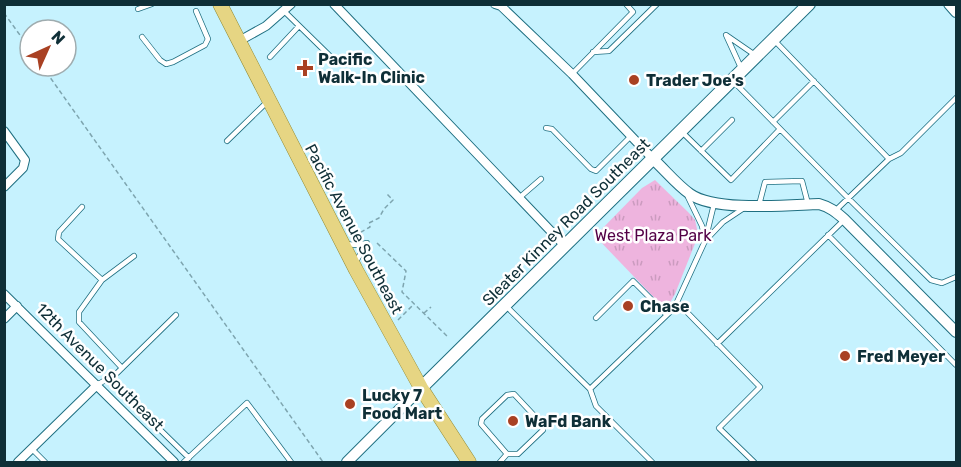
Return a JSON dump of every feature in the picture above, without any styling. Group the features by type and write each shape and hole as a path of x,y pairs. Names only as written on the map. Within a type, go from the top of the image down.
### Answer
{"main road":[{"name":"Pacific Avenue Southeast","path":"220,4 269,100 348,240 354,265 421,388 469,462"},
{"name":"Sleater Kinney Road Southeast","path":"421,388 809,4"}],"street":[{"path":"239,41 266,26 291,4"},
{"path":"334,4 565,246"},
{"path":"495,4 501,6 572,74 653,159 690,194 714,204 819,204 827,206 836,211 954,325"},
{"path":"949,4 957,12"},
{"path":"4,131 25,160 24,168 4,187"},
{"name":"12th Avenue Southeast","path":"4,294 174,462"},
{"path":"4,319 17,306"},
{"path":"18,462 97,385"},
{"name":"Sleater Kinney Road Southeast","path":"347,462 421,388"}],"lane":[{"path":"138,9 152,4"},
{"path":"572,74 633,12 626,4"},
{"path":"593,52 609,51 657,4"},
{"path":"142,36 160,60 166,64 173,62 207,42 208,39 196,11"},
{"path":"284,11 333,59"},
{"path":"270,57 299,26"},
{"path":"742,70 726,35 757,56"},
{"path":"773,40 890,159"},
{"path":"732,80 931,280 942,283 957,277"},
{"path":"773,122 814,81"},
{"path":"836,211 890,159 902,153 957,98"},
{"path":"227,141 269,100"},
{"path":"700,151 732,120"},
{"path":"546,128 552,129 591,169 596,171 631,136"},
{"path":"681,131 730,180 780,129"},
{"path":"519,198 541,179"},
{"path":"705,241 730,217 754,205 765,182 802,181 808,204"},
{"path":"684,189 702,226 705,241"},
{"path":"591,389 667,315 677,302 705,241 714,204"},
{"path":"82,207 59,232 58,239 102,280"},
{"path":"717,344 844,219"},
{"path":"828,235 957,365"},
{"path":"348,240 357,245 367,243 354,265"},
{"path":"123,368 79,322 79,312 102,280 134,256"},
{"path":"596,318 633,281 667,315"},
{"path":"677,302 760,387 719,428 754,462"},
{"path":"504,305 591,389 596,406 652,462"},
{"path":"97,385 123,368 176,315"},
{"path":"110,377 189,458"},
{"path":"500,462 507,454 518,454 543,430 543,424 514,394 507,395 482,419 481,423 507,454"},
{"path":"184,462 247,403 291,462"},
{"path":"32,449 45,462"}],"path":[{"path":"4,12 18,31"},
{"path":"51,78 323,462"},
{"path":"348,240 365,231 370,227 369,223 379,218 393,200 386,193"},
{"path":"365,231 369,234"},
{"path":"377,243 406,271 402,292 448,337"},
{"path":"395,323 414,304"},
{"path":"424,314 431,307"},
{"path":"428,310 432,314"}],"green space":[{"name":"West Plaza Park","path":"655,180 695,220 697,229 696,241 675,294 668,306 664,308 595,236 642,188"}],"place":[{"name":"Pacific Walk-In Clinic","path":"305,68"},
{"name":"Trader Joe's","path":"634,80"},
{"name":"Chase","path":"628,306"},
{"name":"Fred Meyer","path":"845,356"},
{"name":"Lucky 7 Food Mart","path":"350,404"},
{"name":"WaFd Bank","path":"513,421"}]}
